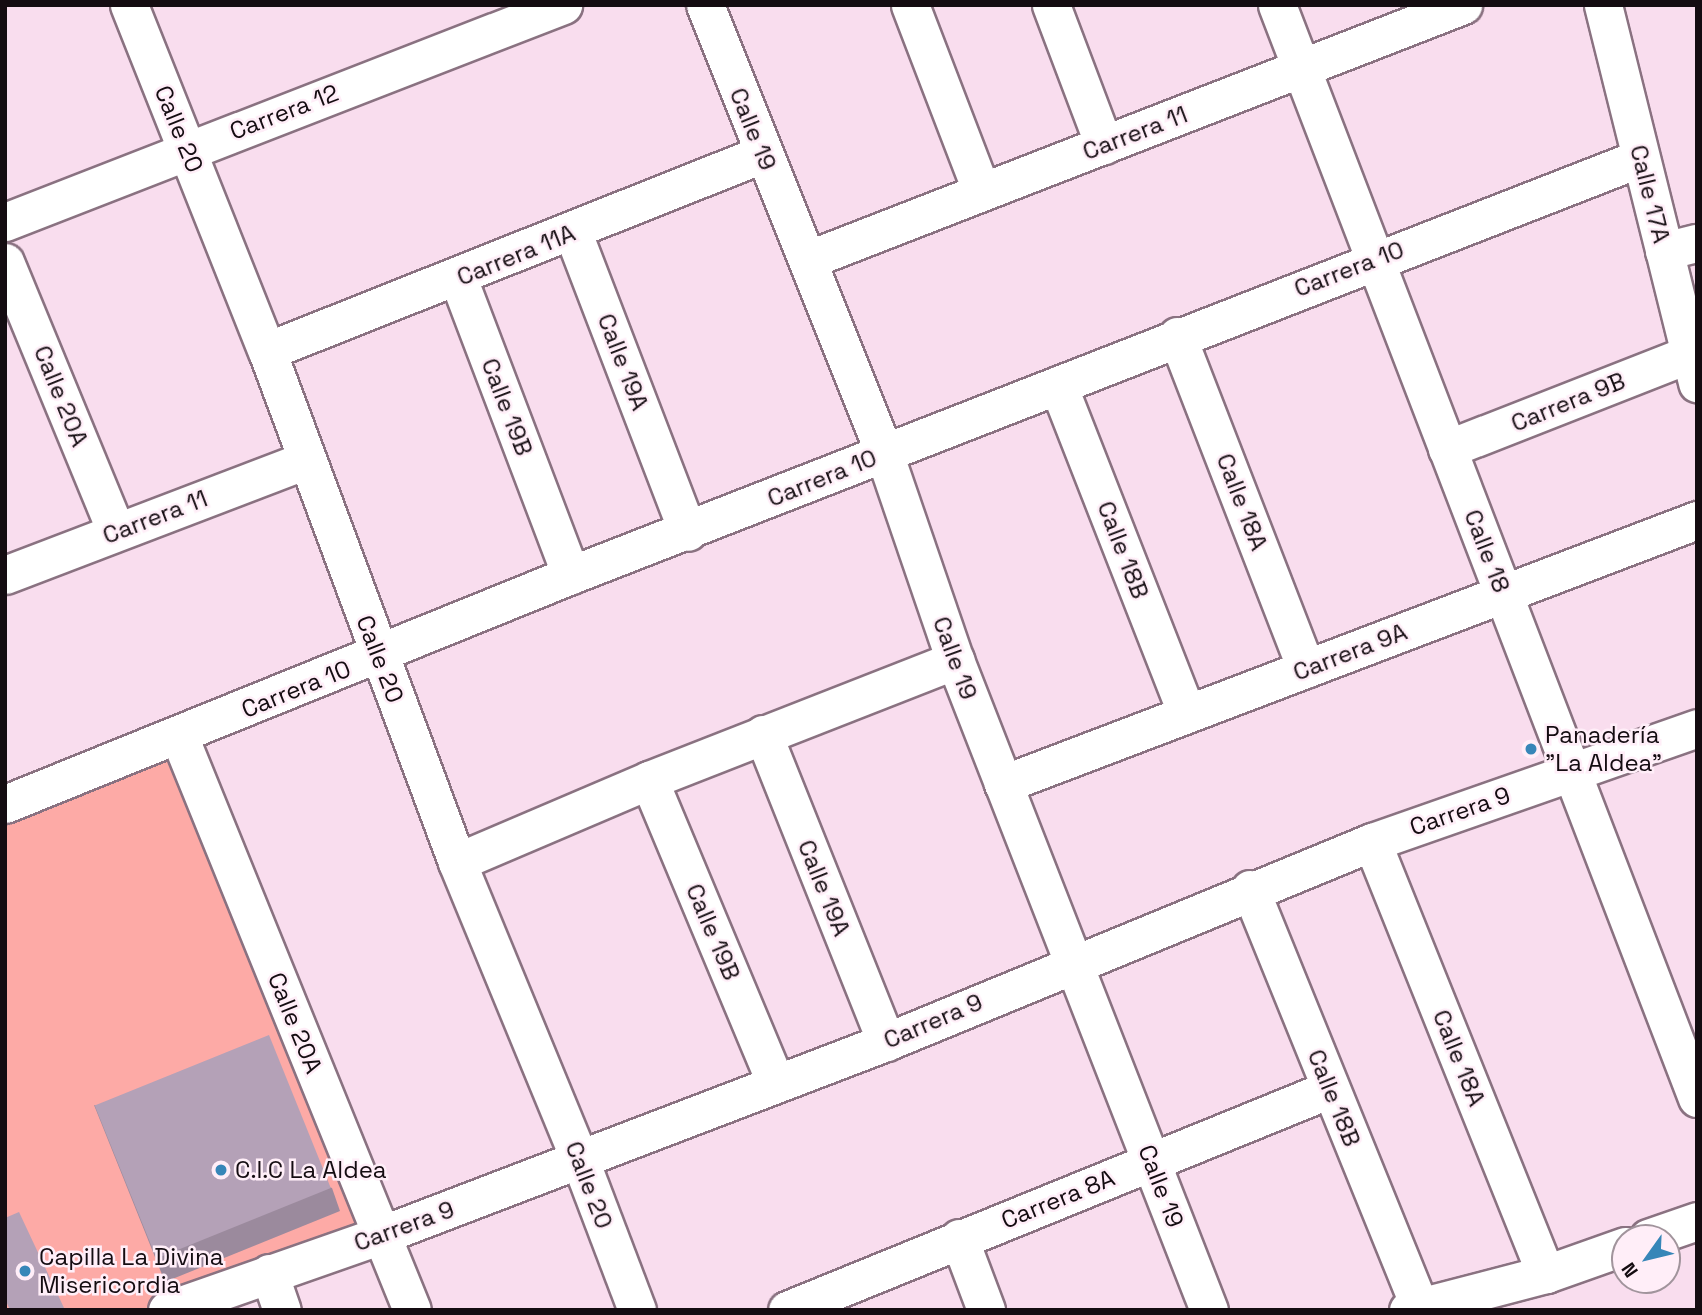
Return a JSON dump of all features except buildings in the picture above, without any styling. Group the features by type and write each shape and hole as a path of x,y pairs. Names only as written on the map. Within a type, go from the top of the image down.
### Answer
{"street":[{"name":"Calle 20","path":"129,5 267,351 457,862 580,1160 637,1310"},
{"name":"Carrera 12","path":"5,222 563,5"},
{"name":"Calle 19","path":"705,5 762,154 884,453 955,660 1209,1310"},
{"path":"910,5 981,190"},
{"path":"1051,5 1104,145"},
{"name":"Calle 18","path":"1277,5 1377,258 1447,449 1697,1098"},
{"name":"Carrera 11","path":"807,260 981,190 1303,70 1463,5"},
{"name":"Calle 17A","path":"1603,5 1640,158 1681,247 1693,369"},
{"name":"Carrera 11A","path":"267,351 573,233 762,154"},
{"name":"Carrera 10","path":"5,804 379,656 571,575 688,532 1177,336 1640,158"},
{"name":"Calle 19A","path":"573,233 688,532"},
{"name":"Calle 20A","path":"5,261 116,531"},
{"name":"Calle 19B","path":"458,278 571,575"},
{"name":"Calle 18A","path":"1177,336 1306,669"},
{"name":"Carrera 9B","path":"1447,449 1693,369"},
{"name":"Calle 18B","path":"1058,385 1187,714"},
{"name":"Carrera 11","path":"5,575 306,460"},
{"name":"Carrera 9A","path":"1003,785 1697,520"},
{"path":"457,862 649,780 955,660"},
{"name":"Carrera 9","path":"167,1310 381,1235 886,1042 1250,889 1372,842 1697,728"},
{"name":"Calle 19A","path":"763,734 886,1042"},
{"name":"Calle 20A","path":"179,736 411,1310"},
{"name":"Calle 19B","path":"649,780 776,1084"},
{"name":"Calle 18A","path":"1372,842 1546,1274"},
{"name":"Calle 18B","path":"1250,889 1414,1308"},
{"name":"Carrera 8A","path":"787,1310 851,1298 959,1238 1330,1089"},
{"path":"959,1238 986,1310"},
{"path":"1414,1308 1546,1274 1611,1251"},
{"path":"269,1273 282,1310"}],"shaded area":[{"path":"179,736 381,1235 167,1310 5,1310 5,804"}],"place":[{"name":"Panadería \"La Aldea\"","path":"1531,749"},
{"name":"C.I.C La Aldea","path":"221,1170"},
{"name":"Capilla La Divina Misericordia","path":"25,1271"}]}
